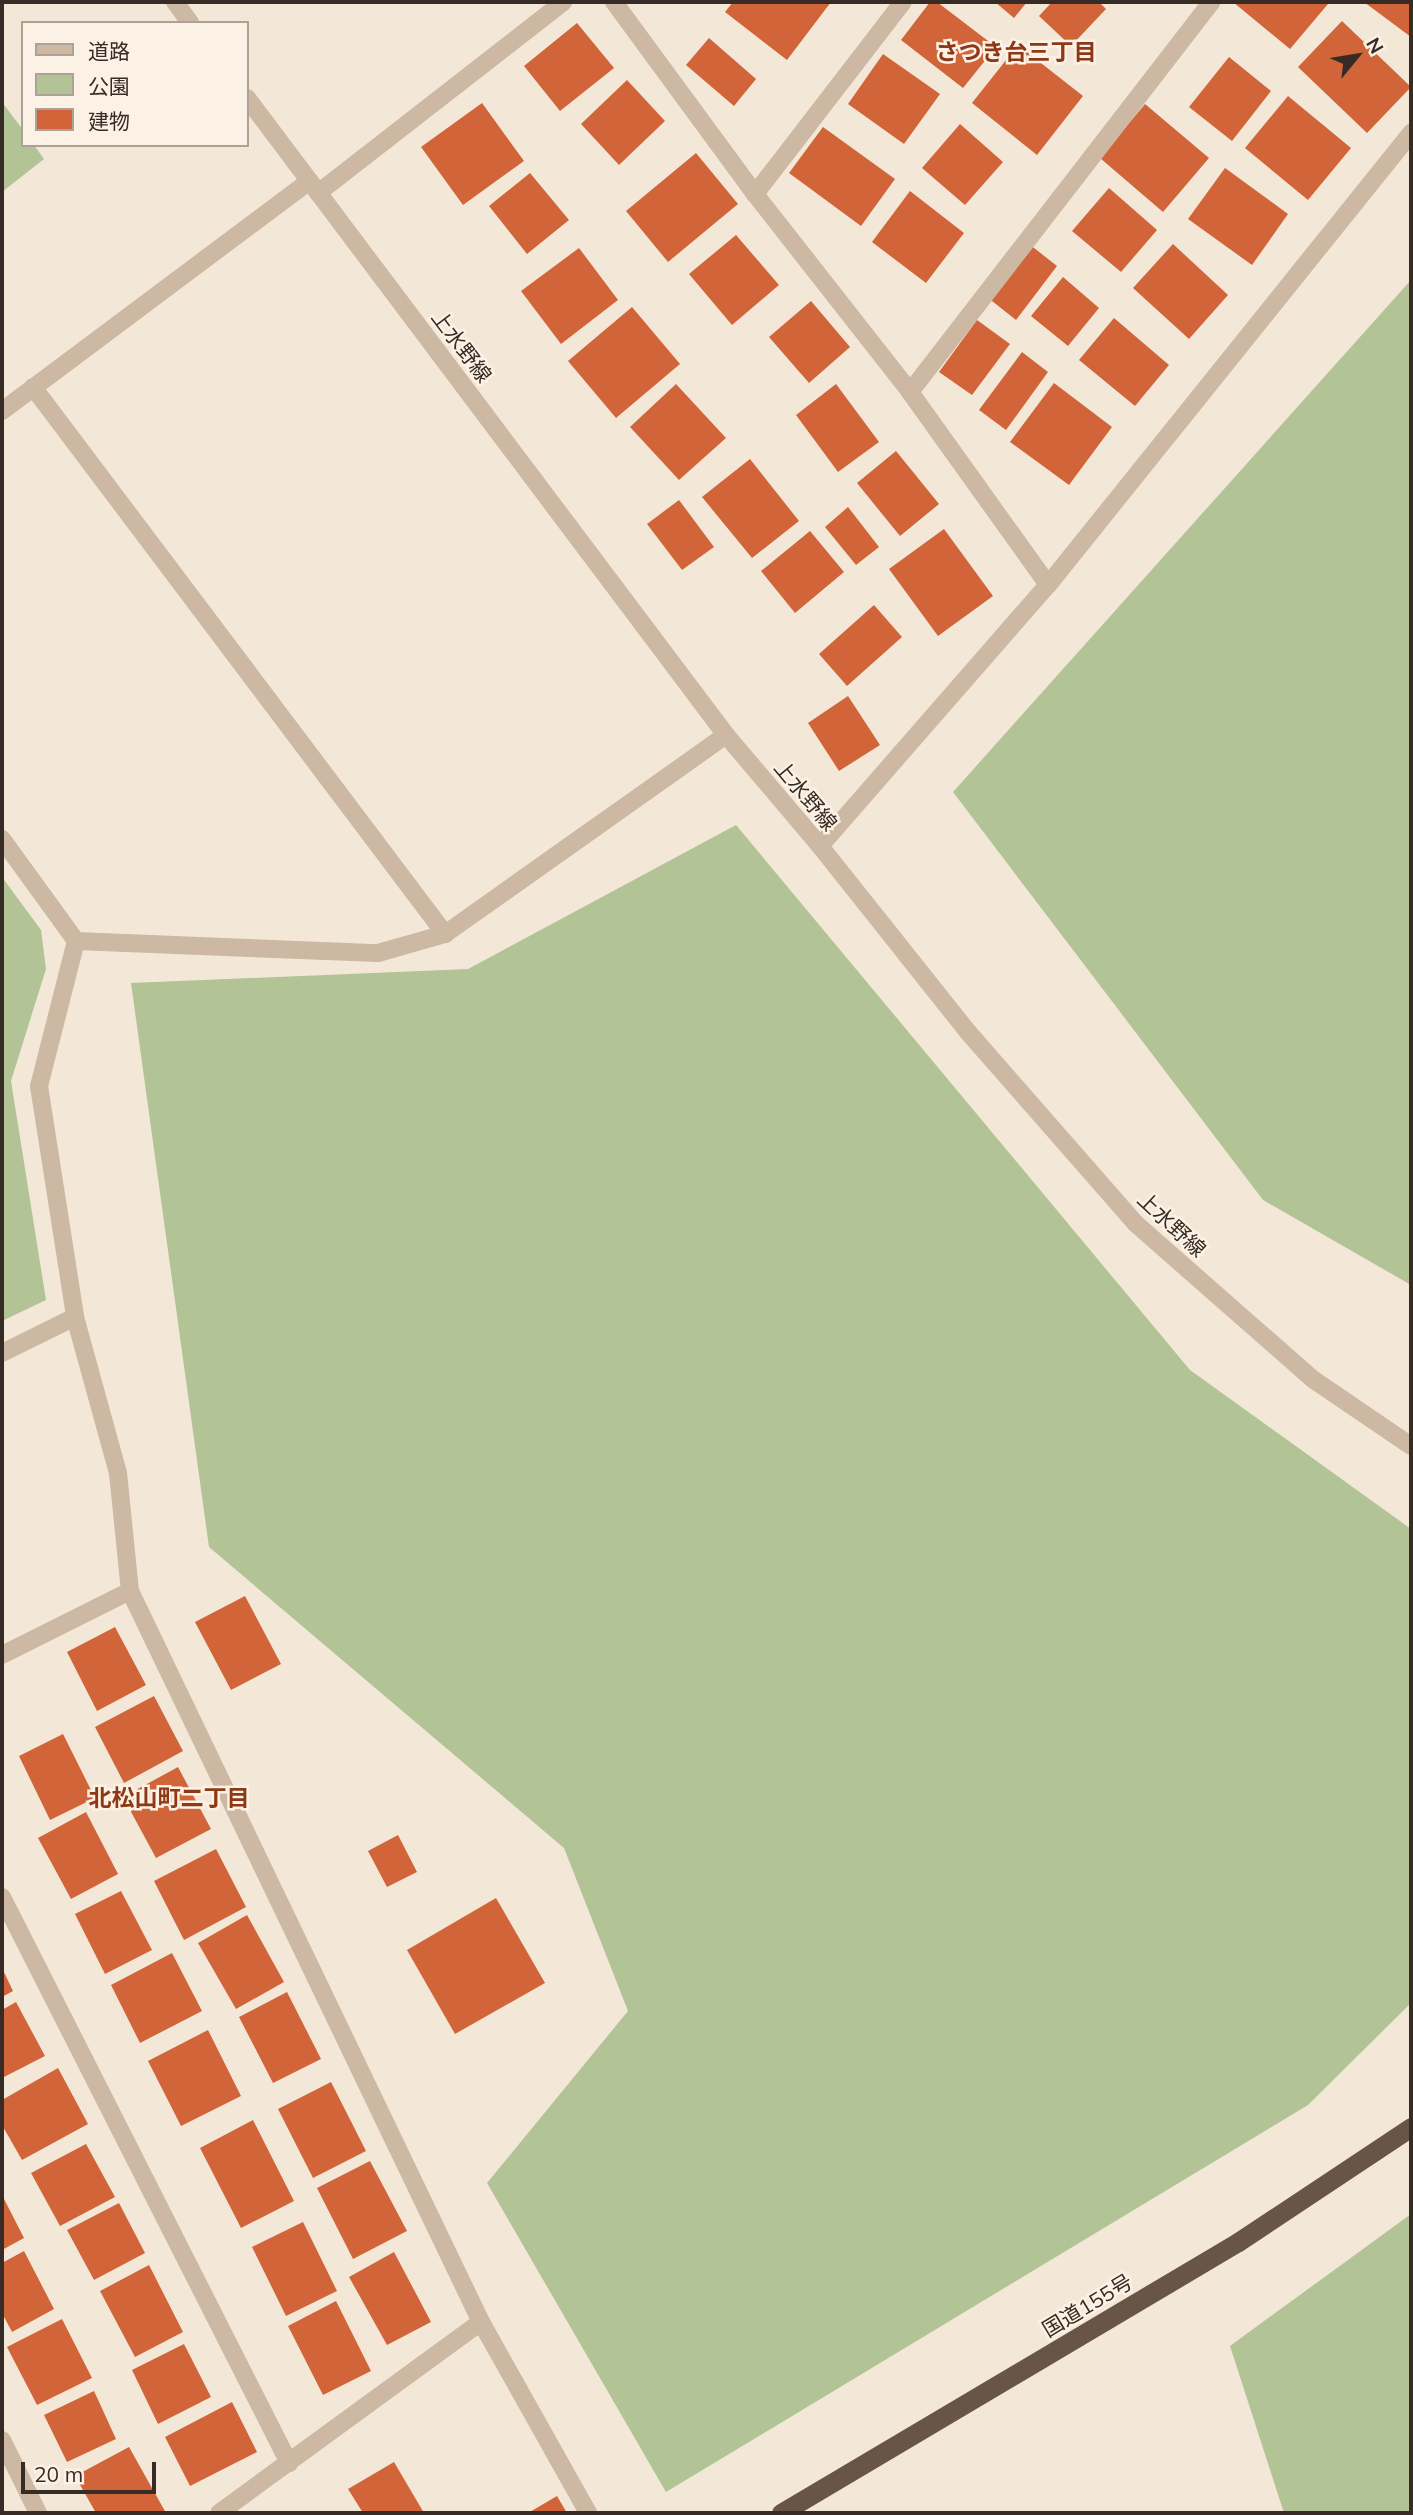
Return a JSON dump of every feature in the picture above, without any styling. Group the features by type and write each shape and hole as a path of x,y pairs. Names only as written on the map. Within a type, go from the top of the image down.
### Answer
{"highway":[{"name":"国道155号","path":"781,2513 1238,2242 1411,2127"}],"street":[{"path":"175,2 189,21"},
{"path":"2,411 313,187 563,2"},
{"path":"614,2 755,194 910,393 1048,585"},
{"path":"755,194 903,2"},
{"path":"910,393 1211,2"},
{"name":"上水野線","path":"248,99 726,735 820,846 968,1032 1135,1223 1314,1380 1411,1446"},
{"path":"820,846 1048,585 1411,133"},
{"path":"33,387 445,934"},
{"path":"76,941 378,953 445,934 726,735"},
{"path":"2,839 76,941"},
{"path":"76,941 39,1086 75,1317 118,1473 130,1591 481,2322 588,2513"},
{"path":"2,1353 75,1317"},
{"path":"2,1656 130,1591"},
{"path":"2,1897 289,2463"},
{"path":"219,2513 481,2322"},
{"path":"2,2440 38,2513"}],"green space":[{"path":"2,102 21,127 21,147 35,147 44,159 2,192"},
{"path":"1411,280 1411,1285 1263,1200 953,792"},
{"path":"736,825 1190,1370 1411,1529 1411,2003 1308,2105 666,2492 487,2183 628,2011 564,1848 209,1547 131,983 468,969"},
{"path":"2,877 41,930 46,969 11,1081 46,1300 2,1321"},
{"path":"1411,2214 1411,2513 1284,2513 1230,2346"}],"building":[{"path":"733,2 831,2 787,60 725,12"},
{"path":"930,2 937,2 996,47 963,88 901,40"},
{"path":"995,2 1027,2 1014,18"},
{"path":"1052,2 1099,2 1106,9 1071,46 1039,16"},
{"path":"1233,2 1325,2 1328,4 1290,49"},
{"path":"1364,2 1411,2 1411,37"},
{"path":"1342,21 1411,87 1367,133 1298,67"},
{"path":"577,23 614,68 560,111 524,66"},
{"path":"709,38 756,79 734,106 686,65"},
{"path":"1018,45 1083,96 1037,155 972,103"},
{"path":"883,54 940,94 904,144 848,104"},
{"path":"1229,57 1271,91 1232,141 1189,107"},
{"path":"627,80 665,121 619,165 581,124"},
{"path":"1288,96 1351,148 1308,200 1245,148"},
{"path":"482,103 524,161 463,205 421,147"},
{"path":"1145,104 1209,158 1163,212 1100,158"},
{"path":"960,124 1003,162 965,205 922,168"},
{"path":"823,127 895,179 861,226 789,173"},
{"path":"696,153 738,204 668,262 626,211"},
{"path":"1225,168 1288,214 1252,265 1188,219"},
{"path":"530,173 569,220 527,254 489,206"},
{"path":"1109,188 1157,230 1121,272 1072,231"},
{"path":"910,191 964,233 926,283 872,242"},
{"path":"736,235 779,285 732,325 689,274"},
{"path":"1029,244 1057,266 1016,320 987,297"},
{"path":"1173,244 1228,295 1189,339 1133,288"},
{"path":"579,248 618,300 561,344 521,291"},
{"path":"1063,277 1099,308 1068,346 1031,316"},
{"path":"811,301 850,347 809,383 769,337"},
{"path":"632,307 680,364 616,418 568,361"},
{"path":"1114,318 1169,365 1135,406 1079,360"},
{"path":"977,320 1010,344 972,395 939,372"},
{"path":"1022,352 1048,372 1006,430 979,410"},
{"path":"1054,383 1112,427 1069,485 1010,442"},
{"path":"676,384 726,438 679,480 630,427"},
{"path":"836,384 879,442 838,472 796,415"},
{"path":"896,451 939,504 900,536 857,483"},
{"path":"750,459 799,521 752,558 702,497"},
{"path":"679,500 714,547 682,570 647,524"},
{"path":"848,507 879,547 856,565 825,527"},
{"path":"944,529 993,596 938,636 889,569"},
{"path":"810,531 844,572 795,613 761,571"},
{"path":"874,605 902,637 847,686 819,654"},
{"path":"848,696 880,745 839,771 808,723"},
{"path":"245,1596 281,1664 231,1690 195,1622"},
{"path":"115,1627 146,1685 97,1711 67,1652"},
{"path":"154,1696 183,1751 124,1783 95,1727"},
{"path":"63,1734 95,1798 50,1820 19,1756"},
{"path":"178,1767 211,1829 156,1858 123,1797"},
{"path":"86,1812 118,1874 71,1899 38,1838"},
{"path":"398,1835 417,1872 387,1887 368,1851"},
{"path":"216,1849 246,1907 184,1940 154,1881"},
{"path":"121,1891 152,1950 105,1974 75,1914"},
{"path":"496,1898 545,1983 455,2034 407,1950"},
{"path":"247,1915 284,1982 236,2009 198,1943"},
{"path":"172,1953 202,2011 140,2043 111,1985"},
{"path":"2,1968 13,1991 2,1997"},
{"path":"287,1992 321,2059 273,2083 239,2017"},
{"path":"16,2002 45,2056 2,2078 2,2010"},
{"path":"208,2030 241,2096 181,2126 148,2061"},
{"path":"58,2068 88,2124 22,2160 2,2125 2,2100"},
{"path":"331,2082 366,2151 313,2178 278,2109"},
{"path":"253,2120 294,2201 241,2228 200,2148"},
{"path":"86,2144 115,2197 60,2226 31,2173"},
{"path":"370,2161 407,2231 353,2259 317,2188"},
{"path":"2,2195 24,2238 2,2250"},
{"path":"119,2203 145,2253 94,2280 67,2230"},
{"path":"303,2222 337,2291 286,2316 252,2247"},
{"path":"24,2251 54,2309 12,2332 2,2313 2,2263"},
{"path":"394,2252 431,2322 387,2345 349,2277"},
{"path":"149,2265 183,2332 135,2357 100,2291"},
{"path":"336,2301 371,2371 323,2395 288,2326"},
{"path":"62,2319 92,2378 37,2405 7,2347"},
{"path":"184,2344 211,2397 158,2424 132,2370"},
{"path":"94,2391 116,2439 67,2462 44,2415"},
{"path":"232,2402 257,2452 190,2486 165,2437"},
{"path":"129,2447 166,2513 96,2513 75,2476"},
{"path":"394,2462 424,2513 363,2513 348,2489"},
{"path":"557,2496 567,2513 528,2513"}],"district":[{"name":"さつき台三丁目","path":"1016,52"},
{"name":"北松山町二丁目","path":"169,1798"}]}
